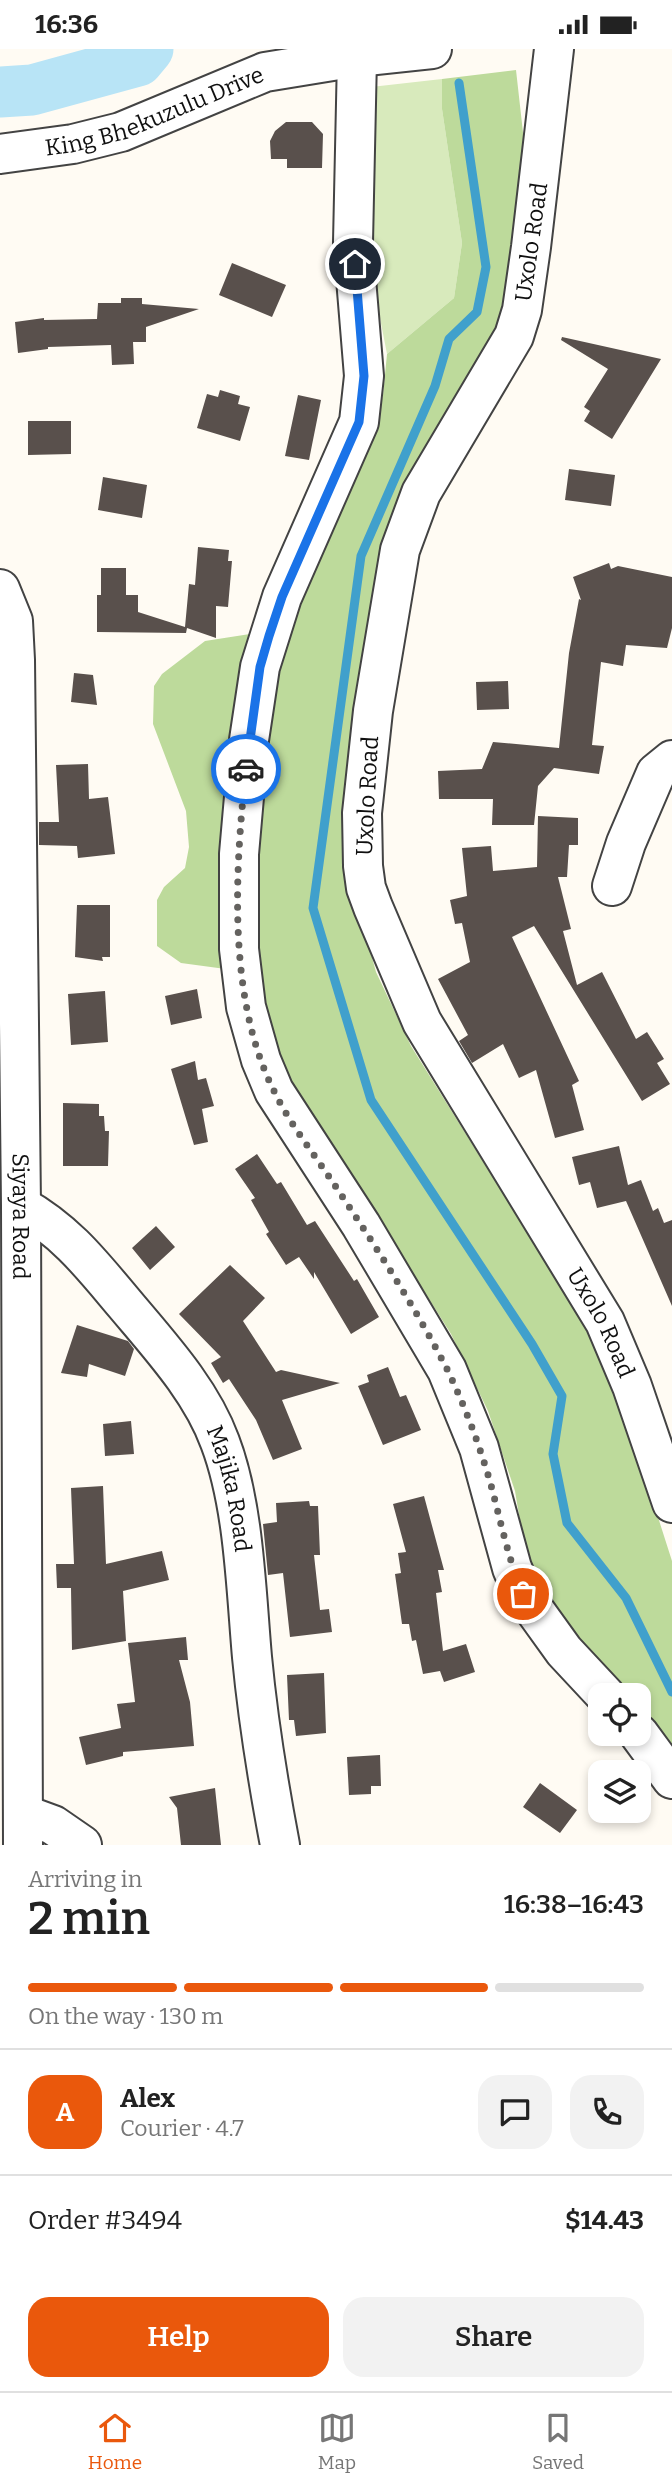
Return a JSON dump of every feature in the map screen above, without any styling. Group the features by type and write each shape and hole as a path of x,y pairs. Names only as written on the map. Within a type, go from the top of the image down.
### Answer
{"street":[{"name":"King Bhekuzulu Drive","path":"0,154 73,144 121,132 267,61 357,57 432,49"},
{"name":"Uxolo Road","path":"554,49 526,285 514,337 421,493 400,550 373,711 362,813 363,866 366,888 373,907 422,1022 605,1322 632,1385 672,1503"},
{"path":"357,57 353,242 364,376 363,403 359,422 282,597 260,667 249,740 239,855 239,949 246,1007 261,1060 274,1091 361,1225 447,1370 480,1448 512,1568 523,1594 564,1651 594,1683"},
{"name":"Siyaya Road","path":"0,589 13,621 15,660 21,1206 11,1569 23,1830"},
{"path":"612,885 630,833 656,773 672,759"},
{"name":"Majika Road","path":"21,1206 61,1232 78,1249 188,1383 220,1442 235,1500 263,1754 280,1845"},
{"path":"648,1746 672,1779"},
{"path":"23,1830 53,1825 82,1845"}],"green space":[{"path":"516,70 529,186 506,333 410,483 351,881 376,972 411,1046 577,1312 618,1392 672,1561 672,1750 651,1722 651,1683 618,1683 537,1591 527,1563 515,1491 488,1411 451,1334 373,1210 305,1117 233,970 181,963 157,946 157,900 164,887 185,868 189,847 186,811 153,724 154,686 162,674 205,641 250,634 279,652 285,647 338,504 372,439 383,395 387,354 454,298 462,243 442,109 442,79"},
{"path":"442,79 442,109 462,243 454,298 387,354 369,262 371,87"}],"building":[{"path":"286,122 312,122 323,134 322,168 287,168 287,159 271,159 270,141 275,131"},
{"path":"232,263 286,285 272,317 219,295"},
{"path":"121,298 142,298 142,304 199,309 146,327 146,342 133,342 134,364 112,365 111,345 48,347 18,353 15,322 44,318 97,319 98,303 121,303"},
{"path":"562,337 661,359 612,439 584,421 590,411 584,407 608,369 561,340"},
{"path":"220,390 240,396 238,404 250,407 240,441 197,428 207,394 218,397"},
{"path":"298,395 321,400 309,460 285,456"},
{"path":"28,421 71,421 71,454 28,455"},
{"path":"569,469 615,475 611,506 565,500"},
{"path":"103,477 147,485 142,518 98,510"},
{"path":"198,547 229,550 228,561 232,561 228,607 216,606 216,638 187,628 186,633 97,632 97,595 101,595 101,568 126,568 126,595 138,595 138,612 185,627 189,584 195,585"},
{"path":"609,563 611,569 618,566 672,577 672,628 667,648 626,645 623,666 601,662 592,745 604,746 599,774 554,768 538,786 534,825 492,825 493,799 439,799 438,771 482,769 493,742 559,748 569,653 579,599 581,600 573,577"},
{"path":"74,673 93,675 97,705 71,702"},
{"path":"508,681 509,709 477,710 476,682"},
{"path":"88,764 89,799 108,797 115,854 78,858 77,846 39,845 39,822 59,822 56,765"},
{"path":"538,816 578,818 578,845 569,845 567,877 558,877 571,929 563,931 577,985 602,972 636,1039 647,1032 664,1059 657,1063 670,1084 642,1101 534,926 512,937 579,1081 572,1085 584,1130 555,1138 536,1070 519,1078 503,1044 472,1063 459,1041 468,1035 438,979 470,962 462,923 455,924 450,900 467,896 462,848 491,846 493,871 537,867"},
{"path":"77,905 110,905 110,957 102,957 103,961 75,957"},
{"path":"197,989 202,1018 171,1025 165,996"},
{"path":"105,991 108,1042 71,1045 68,994"},
{"path":"195,1061 198,1080 206,1078 214,1106 202,1109 208,1142 194,1145 171,1069"},
{"path":"63,1103 99,1104 99,1116 104,1116 105,1131 109,1131 108,1166 63,1166"},
{"path":"619,1146 628,1185 641,1180 653,1211 658,1208 664,1223 672,1220 672,1306 626,1201 597,1208 590,1182 579,1185 572,1157"},
{"path":"257,1154 277,1184 281,1182 307,1225 315,1221 354,1281 357,1279 379,1317 351,1334 314,1272 314,1279 299,1257 286,1265 266,1234 269,1232 251,1200 255,1198 235,1169"},
{"path":"156,1226 175,1247 150,1270 132,1248"},
{"path":"230,1265 265,1298 243,1321 276,1372 281,1370 340,1383 282,1400 302,1449 273,1460 256,1420 229,1379 223,1383 211,1363 221,1357 179,1314"},
{"path":"77,1325 128,1341 134,1349 125,1376 89,1364 87,1377 61,1373"},
{"path":"388,1367 400,1397 406,1395 421,1430 383,1445 358,1386 369,1382 367,1375"},
{"path":"131,1421 134,1454 105,1456 103,1424"},
{"path":"103,1486 106,1564 162,1551 169,1580 123,1591 126,1641 72,1650 71,1588 57,1588 56,1564 74,1564 71,1488"},
{"path":"424,1496 444,1570 438,1570 442,1592 436,1593 443,1651 466,1644 475,1672 444,1682 440,1671 423,1674 416,1640 412,1641 409,1624 402,1624 395,1574 401,1573 398,1553 406,1552 393,1504"},
{"path":"309,1501 310,1506 318,1506 320,1555 314,1555 320,1610 329,1609 332,1632 290,1637 283,1573 268,1575 263,1524 277,1522 276,1503"},
{"path":"186,1637 188,1660 179,1660 190,1702 194,1746 123,1752 123,1756 86,1765 79,1737 121,1728 117,1704 135,1702 128,1643"},
{"path":"324,1673 326,1733 296,1736 294,1720 289,1720 287,1675"},
{"path":"380,1755 381,1786 371,1786 371,1794 349,1795 347,1757"},
{"path":"540,1783 577,1810 560,1833 523,1807"},
{"path":"215,1788 221,1845 181,1845 177,1808 169,1797"}],"waterway":[{"path":"0,92 32,90 138,61 148,49"},
{"path":"459,83 486,267 477,312 449,339 435,386 361,556 313,908 371,1100 532,1344 562,1396 553,1454 567,1523 626,1598 672,1692"}],"way so far":[{"path":"246,769 239,855 239,949 246,1007 261,1060 287,1114 361,1225 447,1370 480,1448 512,1568 523,1594"}],"route":[{"path":"246,769 260,667 269,636 282,597 359,422 364,376 355,264"}]}
